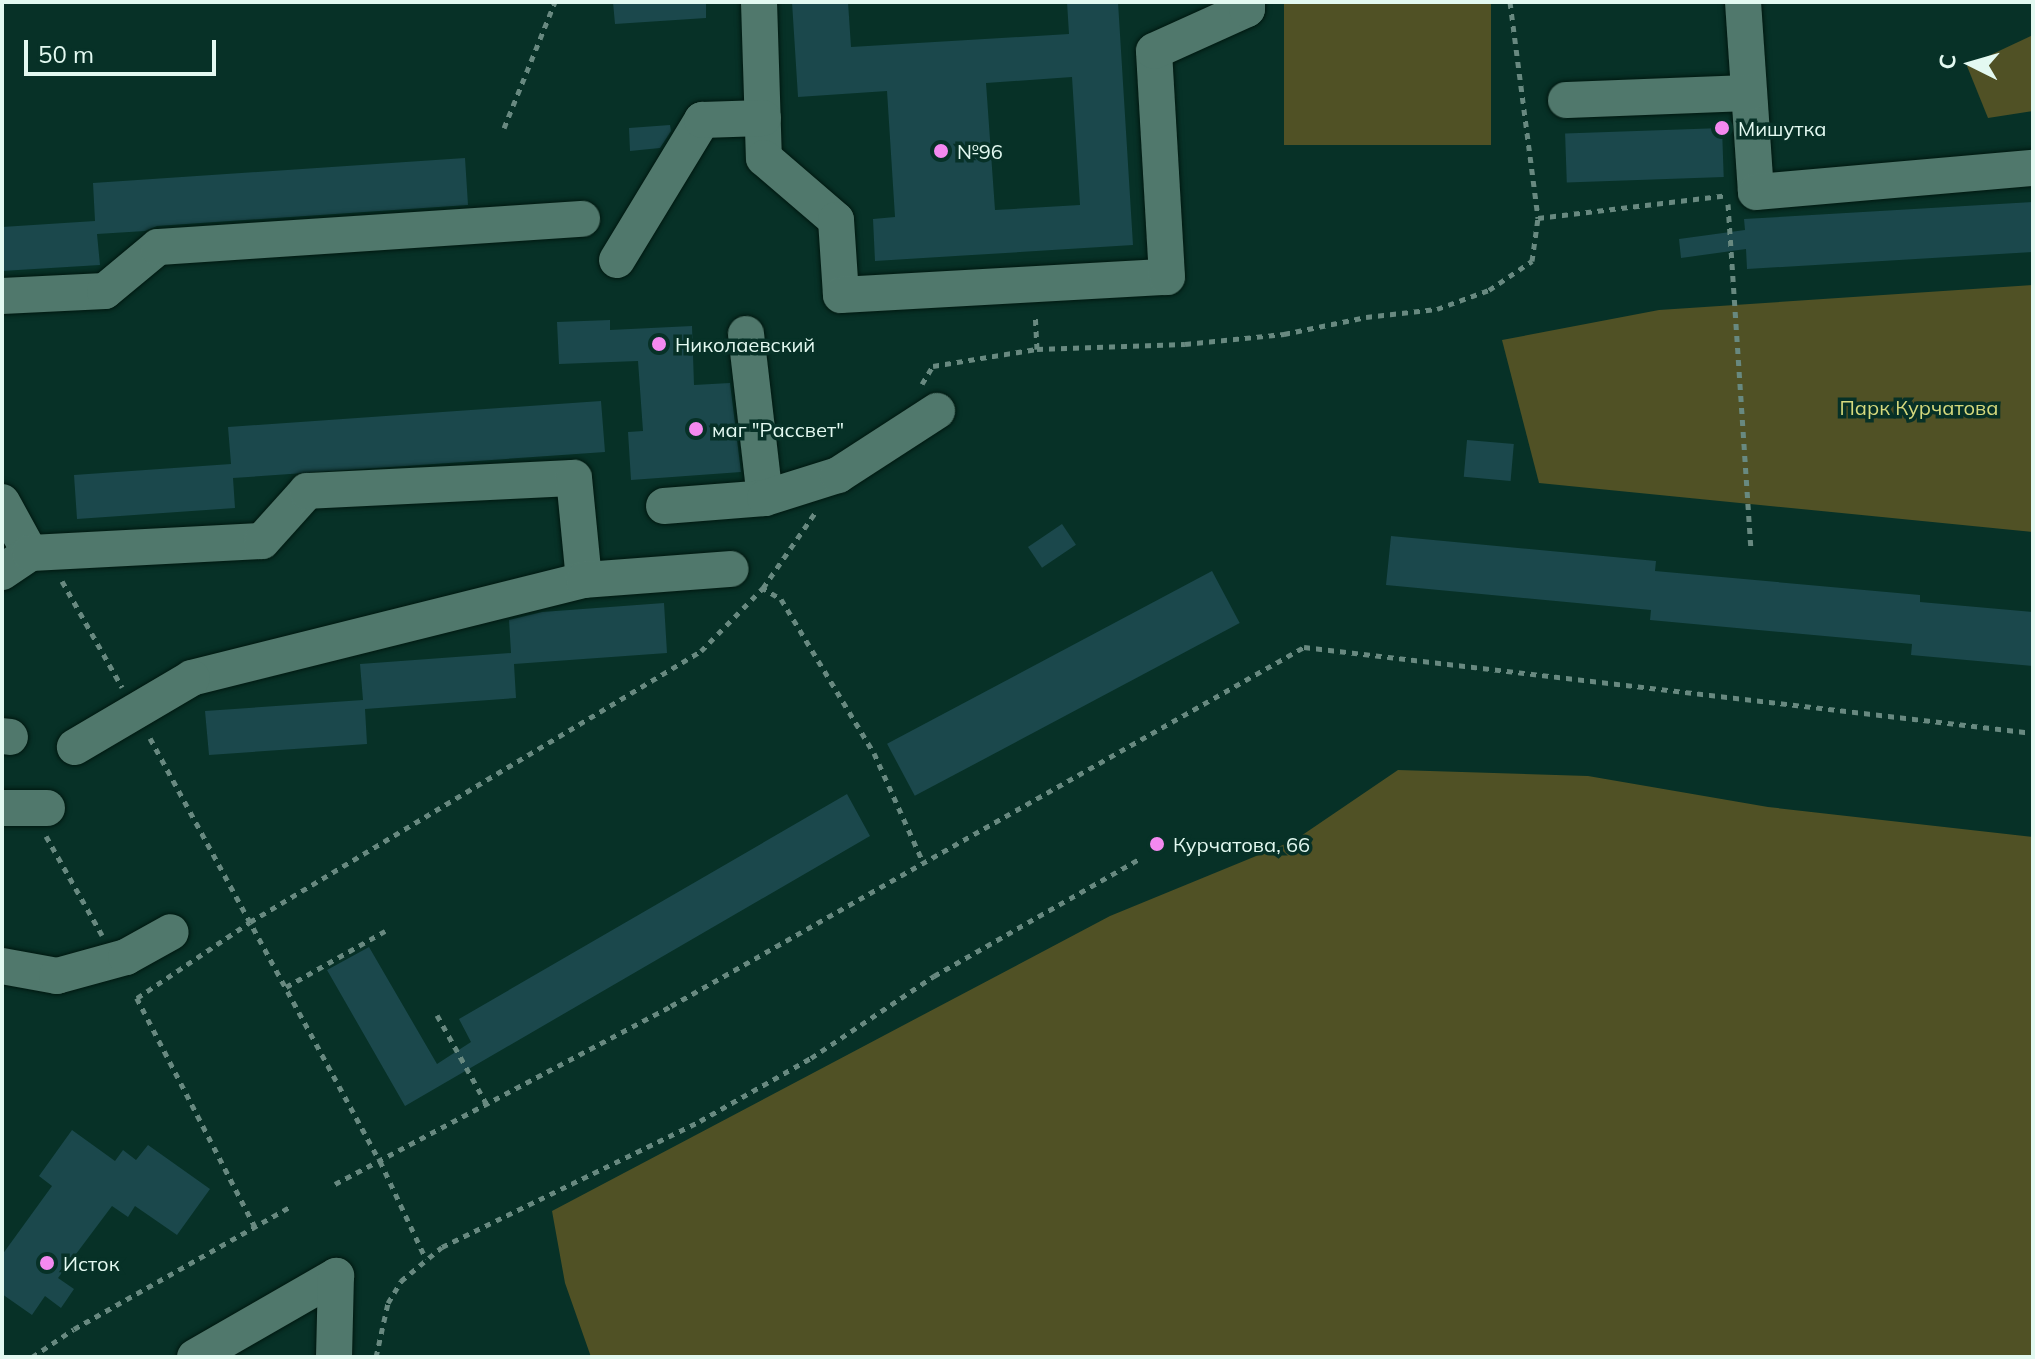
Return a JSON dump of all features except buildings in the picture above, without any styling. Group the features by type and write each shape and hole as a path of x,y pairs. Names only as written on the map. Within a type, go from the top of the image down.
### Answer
{"street":[{"path":"759,2 764,158 836,220 841,295 1167,277 1154,51 1247,9 1247,2"},
{"path":"1743,2 1749,93 1742,194 2033,168"},
{"path":"1566,100 1749,93"},
{"path":"617,260 702,120 763,118"},
{"path":"2,296 105,291 158,247 582,219"},
{"path":"746,334 765,498"},
{"path":"664,506 765,498 838,475 928,400"},
{"path":"2,502 26,559 262,541 307,491 574,478 584,580"},
{"path":"75,747 192,678 584,580 731,569"},
{"path":"2,966 57,976 115,960 171,932"},
{"path":"195,1357 336,1276 334,1357"}],"path":[{"path":"504,128 555,2"},
{"path":"928,400 933,366 1037,349 1185,344 1284,334 1366,317 1437,309 1489,290 1532,261 1538,218 1510,2"},
{"path":"1538,218 1742,194 1751,550"},
{"path":"1032,284 1037,349"},
{"path":"137,998 250,922 701,651 763,588 823,501"},
{"path":"26,559 136,712 380,1161 426,1260"},
{"path":"781,599 874,753 923,862"},
{"path":"335,1184 671,1006 1304,647 2033,733"},
{"path":"26,808 137,998 255,1227"},
{"path":"376,1357 388,1303 401,1281 442,1247 700,1121 811,1058 934,976 1141,858"},
{"path":"286,987 385,931"},
{"path":"437,1015 487,1105"},
{"path":"32,1357 74,1329 290,1207"}],"green space":[{"path":"1284,2 1491,2 1491,145 1284,145"},
{"path":"2033,35 2033,111 1988,118 1967,66"},
{"name":"Парк Курчатова","path":"2033,285 2033,532 1539,483 1502,340 1659,310"},
{"path":"1398,770 1588,776 1768,807 2033,837 2033,1357 591,1357 565,1283 552,1211 1110,916 1295,840"}],"place":[{"name":"Мишутка","path":"1722,128"},
{"name":"№96","path":"941,151"},
{"name":"Николаевский","path":"659,344"},
{"name":"маг \"Рассвет\"","path":"696,429"},
{"name":"Курчатова, 66","path":"1157,844"},
{"name":"Исток","path":"47,1263"}]}
